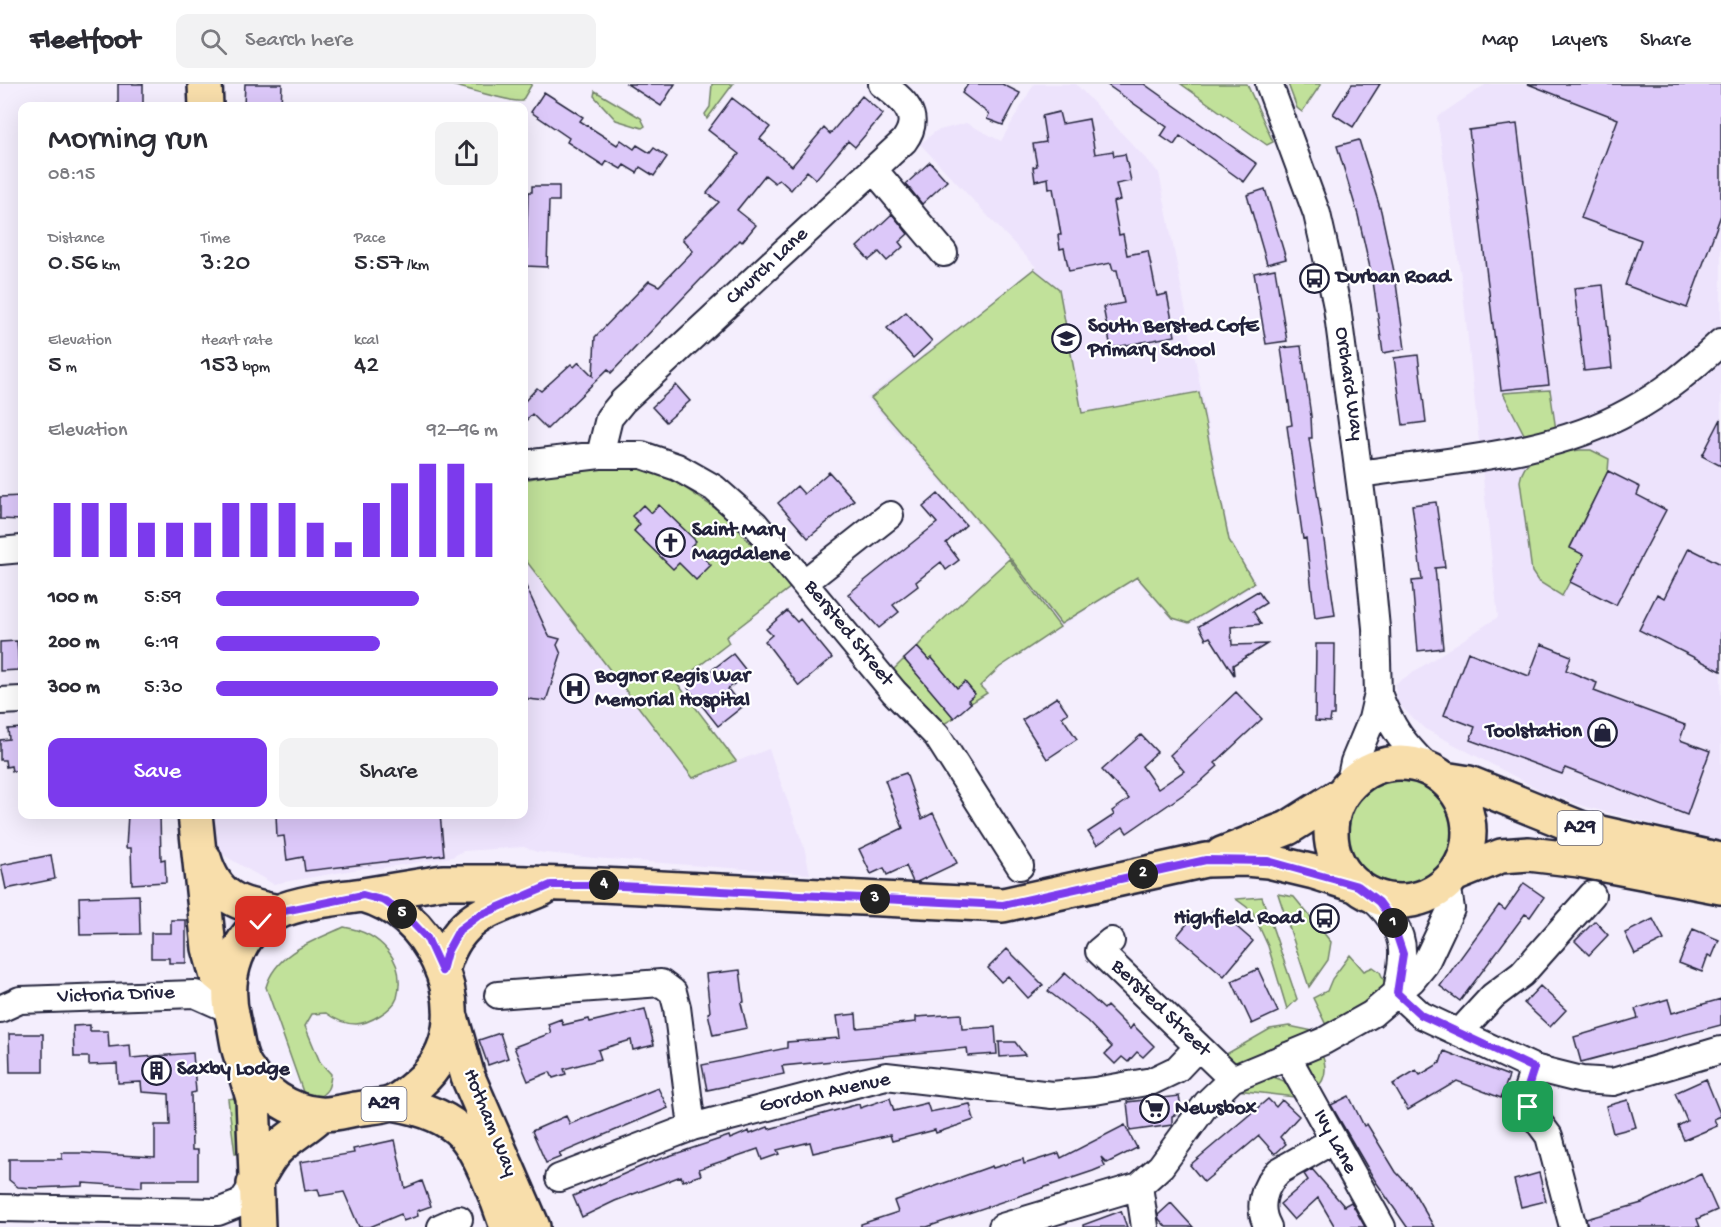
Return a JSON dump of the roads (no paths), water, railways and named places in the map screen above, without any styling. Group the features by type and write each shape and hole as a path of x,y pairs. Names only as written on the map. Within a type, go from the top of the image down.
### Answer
{"main road":[{"path":"205,84 206,102"},
{"path":"1381,765 1415,765 1437,775 1456,792 1464,807 1468,825 1468,843 1463,860 1450,879 1428,895 1406,901 1383,899 1360,888 1343,872 1334,853 1331,833 1333,813 1345,790 1365,772 1381,765"},
{"name":"A29","path":"1437,775 1469,783 1583,829 1721,860"},
{"name":"A29","path":"363,895 385,901 408,918 427,938 442,971 452,1017 446,1045 439,1062 431,1073 393,1102 321,1114 291,1106 268,1094 254,1079 241,1059 230,997 233,962 245,940 261,922 279,912 363,895 443,882 601,885 1003,905 1206,860 1288,828 1345,790"},
{"path":"197,827 207,868 221,891 230,899 242,904 279,912"},
{"path":"197,827 209,948 216,973 230,997"},
{"name":"A29","path":"1450,879 1501,855 1529,854 1579,860 1721,887"},
{"name":"A29","path":"1206,860 1268,861 1360,888"},
{"name":"A29","path":"442,971 447,952 459,930 478,916 551,885"},
{"name":"Hotham Way","path":"452,1017 507,1227"},
{"path":"241,1059 253,1098 254,1184 258,1227"},
{"name":"Hotham Way","path":"393,1102 414,1107 464,1134 489,1157 533,1227"},
{"path":"254,1184 273,1154 289,1139 308,1128 321,1114"}],"street":[{"name":"Church Lane","path":"600,455 609,418 623,401 904,141 912,130 913,121 901,100 882,84"},
{"name":"Orchard Way","path":"1269,84 1317,214 1337,307 1360,474 1376,628 1378,693"},
{"path":"874,170 944,253"},
{"path":"1360,474 1514,450 1548,443 1599,426 1631,411 1690,371 1721,342"},
{"name":"Bersted Street","path":"528,464 600,455 642,455 677,467 714,488 755,524 806,582 894,692 937,736 1020,866"},
{"path":"806,582 890,515"},
{"path":"0,551 18,549"},
{"path":"1378,693 1388,721 1398,736 1437,775"},
{"path":"1345,790 1372,719 1378,693"},
{"path":"0,701 18,700"},
{"path":"1002,1227 1139,1186 1161,1166 1207,1103 1232,1079 1352,1027 1372,1014 1397,993 1425,964 1451,909 1450,879"},
{"path":"1360,888 1379,902 1391,918 1397,933 1403,954 1397,993"},
{"path":"1459,1033 1492,996 1522,974 1592,895"},
{"name":"Bersted Street","path":"1111,941 1099,951 1197,1048 1232,1079"},
{"path":"498,995 661,983 674,992 692,1127"},
{"path":"1397,993 1421,1015 1459,1033 1534,1068 1582,1080 1613,1082 1721,1050"},
{"name":"Victoria Drive","path":"0,1009 20,1000 195,994 230,997"},
{"name":"Gordon Avenue","path":"559,1178 692,1127 886,1076 1052,1095 1095,1091 1152,1081 1178,1069 1197,1048"},
{"name":"Ivy Lane","path":"1287,1056 1332,1141 1383,1227"},
{"path":"1534,1068 1525,1096 1528,1107 1549,1136 1574,1227"},
{"path":"1268,1227 1263,1215 1262,1203 1271,1178 1279,1171 1332,1141"},
{"path":"0,1208 218,1212 242,1203 254,1184"},
{"path":"1139,1186 1144,1227"}],"place":[{"name":"Durban Road","path":"1315,278"},
{"name":"South Bersted CofE Primary School","path":"1067,339"},
{"name":"Saint Mary Magdalene","path":"671,543"},
{"name":"Bognor Regis War Memorial Hospital","path":"574,689"},
{"name":"Toolstation","path":"1603,732"},
{"name":"Highfield Road","path":"1324,919"},
{"name":"Saxby Lodge","path":"156,1070"},
{"name":"Newsbox","path":"1154,1109"}]}
